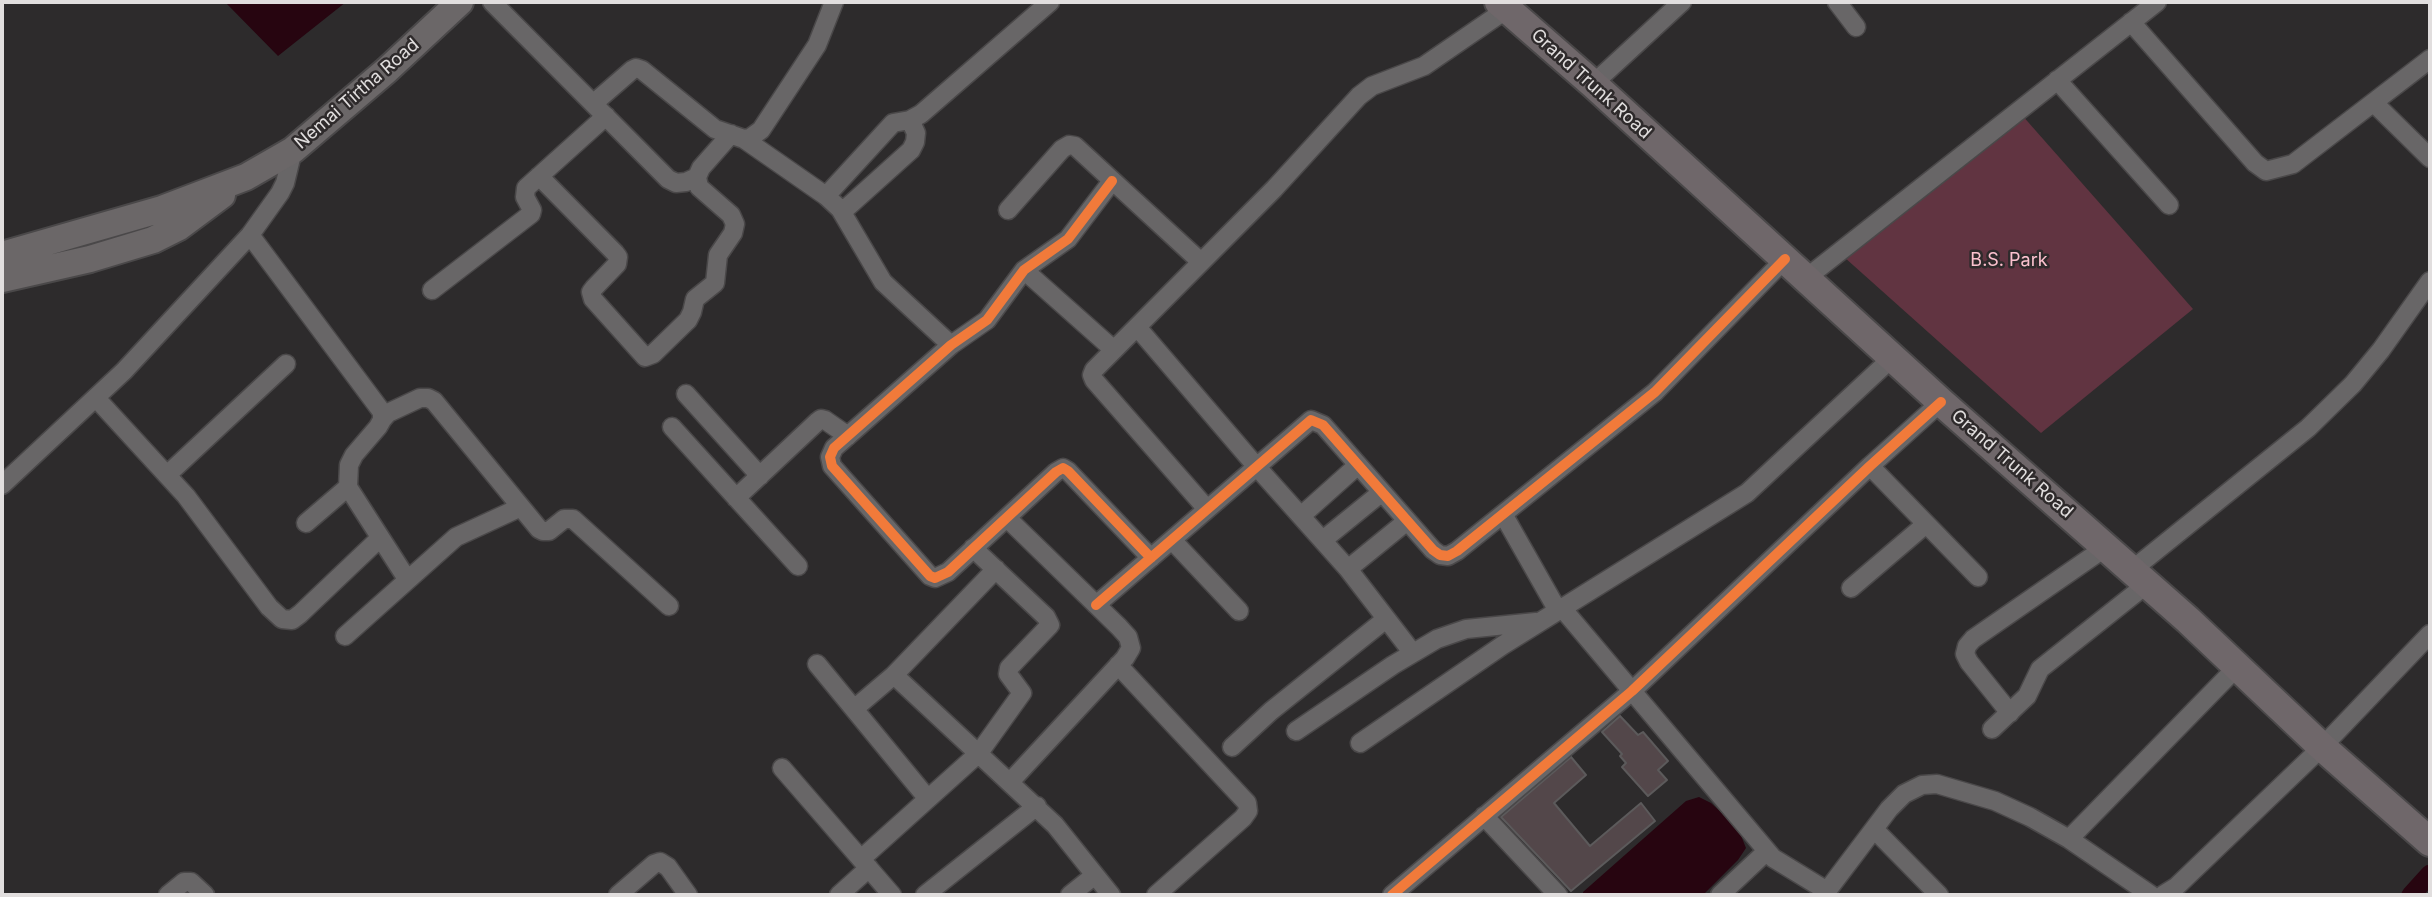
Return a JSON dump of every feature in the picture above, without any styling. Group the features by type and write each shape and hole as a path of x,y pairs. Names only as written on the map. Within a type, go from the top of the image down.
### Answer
{"main road":[{"name":"Grand Trunk Road","path":"1503,6 1941,402 2140,577 2322,747 2424,836"}],"street":[{"name":"Nemai Tirtha Road","path":"2,279 90,259 153,240 188,220 246,177 293,150 387,70 460,2"},
{"path":"492,2 668,179 676,183 697,177"},
{"path":"540,176 618,257 617,264 594,288 593,299 645,357 653,354 688,320 695,299 715,283 718,275 718,255 733,233 735,224 731,215 699,187 697,177 701,169 738,136 757,135 761,130 823,33 834,2"},
{"path":"826,196 886,130 893,124 910,120 931,106 1050,2"},
{"path":"1592,84 1682,2"},
{"path":"1837,2 1856,27"},
{"path":"1805,279 2157,2"},
{"path":"1207,509 1094,380 1094,370 1274,189 1359,96 1372,86 1424,66 1503,6"},
{"path":"2131,22 2255,163 2266,171 2293,164 2430,60"},
{"path":"432,290 531,215 532,210 524,192 636,68 642,70 708,125 738,136 826,196 842,212 883,282 893,294 951,345"},
{"path":"2057,80 2169,205"},
{"path":"2374,103 2426,146"},
{"path":"842,212 904,156 915,142 916,133 910,120"},
{"path":"886,130 904,156"},
{"path":"1008,210 1062,149 1069,145 1075,146 1201,262"},
{"path":"2,485 124,372 250,235 280,193 293,150"},
{"name":"Nemai Tirtha Road","path":"2,255 162,209 246,177"},
{"path":"1112,181 1068,239 1024,270 1015,280 994,313 951,345 834,448 830,457 832,466 930,576 935,578 941,577 1063,468 1151,558"},
{"path":"250,235 377,404 382,412 382,420"},
{"path":"1096,605 1311,420 1322,425 1433,550 1448,556 1655,392 1785,259"},
{"path":"1024,270 1114,351"},
{"path":"1992,729 2027,696 2040,669 2308,428 2353,384 2430,281"},
{"path":"1137,327 1348,569 1412,652"},
{"path":"1360,743 1540,622 1746,493 1893,357"},
{"path":"167,475 286,364"},
{"path":"686,394 760,476"},
{"path":"96,398 192,503 269,607 282,619 292,620 300,614 380,538"},
{"path":"407,579 348,487 349,465 388,413 420,398 428,398 434,401 543,531 548,531 564,519 573,519 669,606"},
{"path":"1392,895 1632,691 1941,402"},
{"path":"736,498 821,419 848,436"},
{"path":"672,427 798,566"},
{"path":"1301,516 1358,465"},
{"path":"1870,466 1978,577"},
{"path":"306,523 348,487"},
{"path":"1323,540 1382,492"},
{"path":"345,636 456,537 521,507"},
{"path":"1503,514 1560,610 1767,851 1788,869 1826,893 1889,809 1904,794 1922,785 1937,784 2002,804 2069,839 2151,895"},
{"path":"1007,518 1128,637 1130,648 1118,665 1010,782"},
{"path":"1348,569 1407,521"},
{"path":"1850,588 1926,524"},
{"path":"1172,540 1239,611"},
{"path":"2010,713 1969,662 1965,654 1967,646 1973,639 2106,547"},
{"path":"839,895 928,799 979,753 1022,693 1008,674 1009,668 1050,625 1046,617 974,548"},
{"path":"854,709 894,675 996,569"},
{"path":"1232,747 1271,710 1386,619"},
{"path":"1296,732 1412,652 1437,639 1466,629 1540,622"},
{"path":"2163,895 2176,887 2322,747 2430,634"},
{"path":"817,664 928,799"},
{"path":"1118,665 1247,803 1248,811 1242,818 1156,895"},
{"path":"2069,839 2237,667"},
{"path":"894,675 1037,806 1111,895"},
{"path":"782,768 892,895"},
{"path":"925,895 1037,806"},
{"path":"1484,816 1558,895"},
{"path":"1874,829 1939,895"},
{"path":"1720,895 1767,851"},
{"path":"618,895 654,864 660,862 668,867 688,895"},
{"path":"1070,895 1095,875"},
{"path":"169,895 184,882 191,882 205,895"}],"green space":[{"name":"B.S. Park","path":"2021,114 2193,309 2041,433 1844,257"}],"shaded area":[{"path":"225,2 346,2 278,56"},
{"path":"1699,797 1711,803 1738,828 1746,848 1738,860 1703,895 1583,895 1583,892 1686,801"}],"building":[{"path":"1620,716 1638,735 1643,732 1668,761 1658,770 1667,780 1648,796 1622,767 1626,763 1620,756 1622,754 1602,732"},
{"path":"1571,757 1586,775 1554,803 1590,846 1641,803 1655,821 1571,891 1501,817"}],"waterway":[{"path":"2411,895 2430,874"}],"cycle path":[{"path":"1112,181 1068,239 1024,270 987,320 951,345 834,448 830,457 832,466 930,576 935,578 948,572 1063,468 1151,558"},
{"path":"1096,605 1311,420 1323,425 1433,550 1448,556 1655,392 1785,259"},
{"path":"1392,895 1632,691 1941,402"}]}
